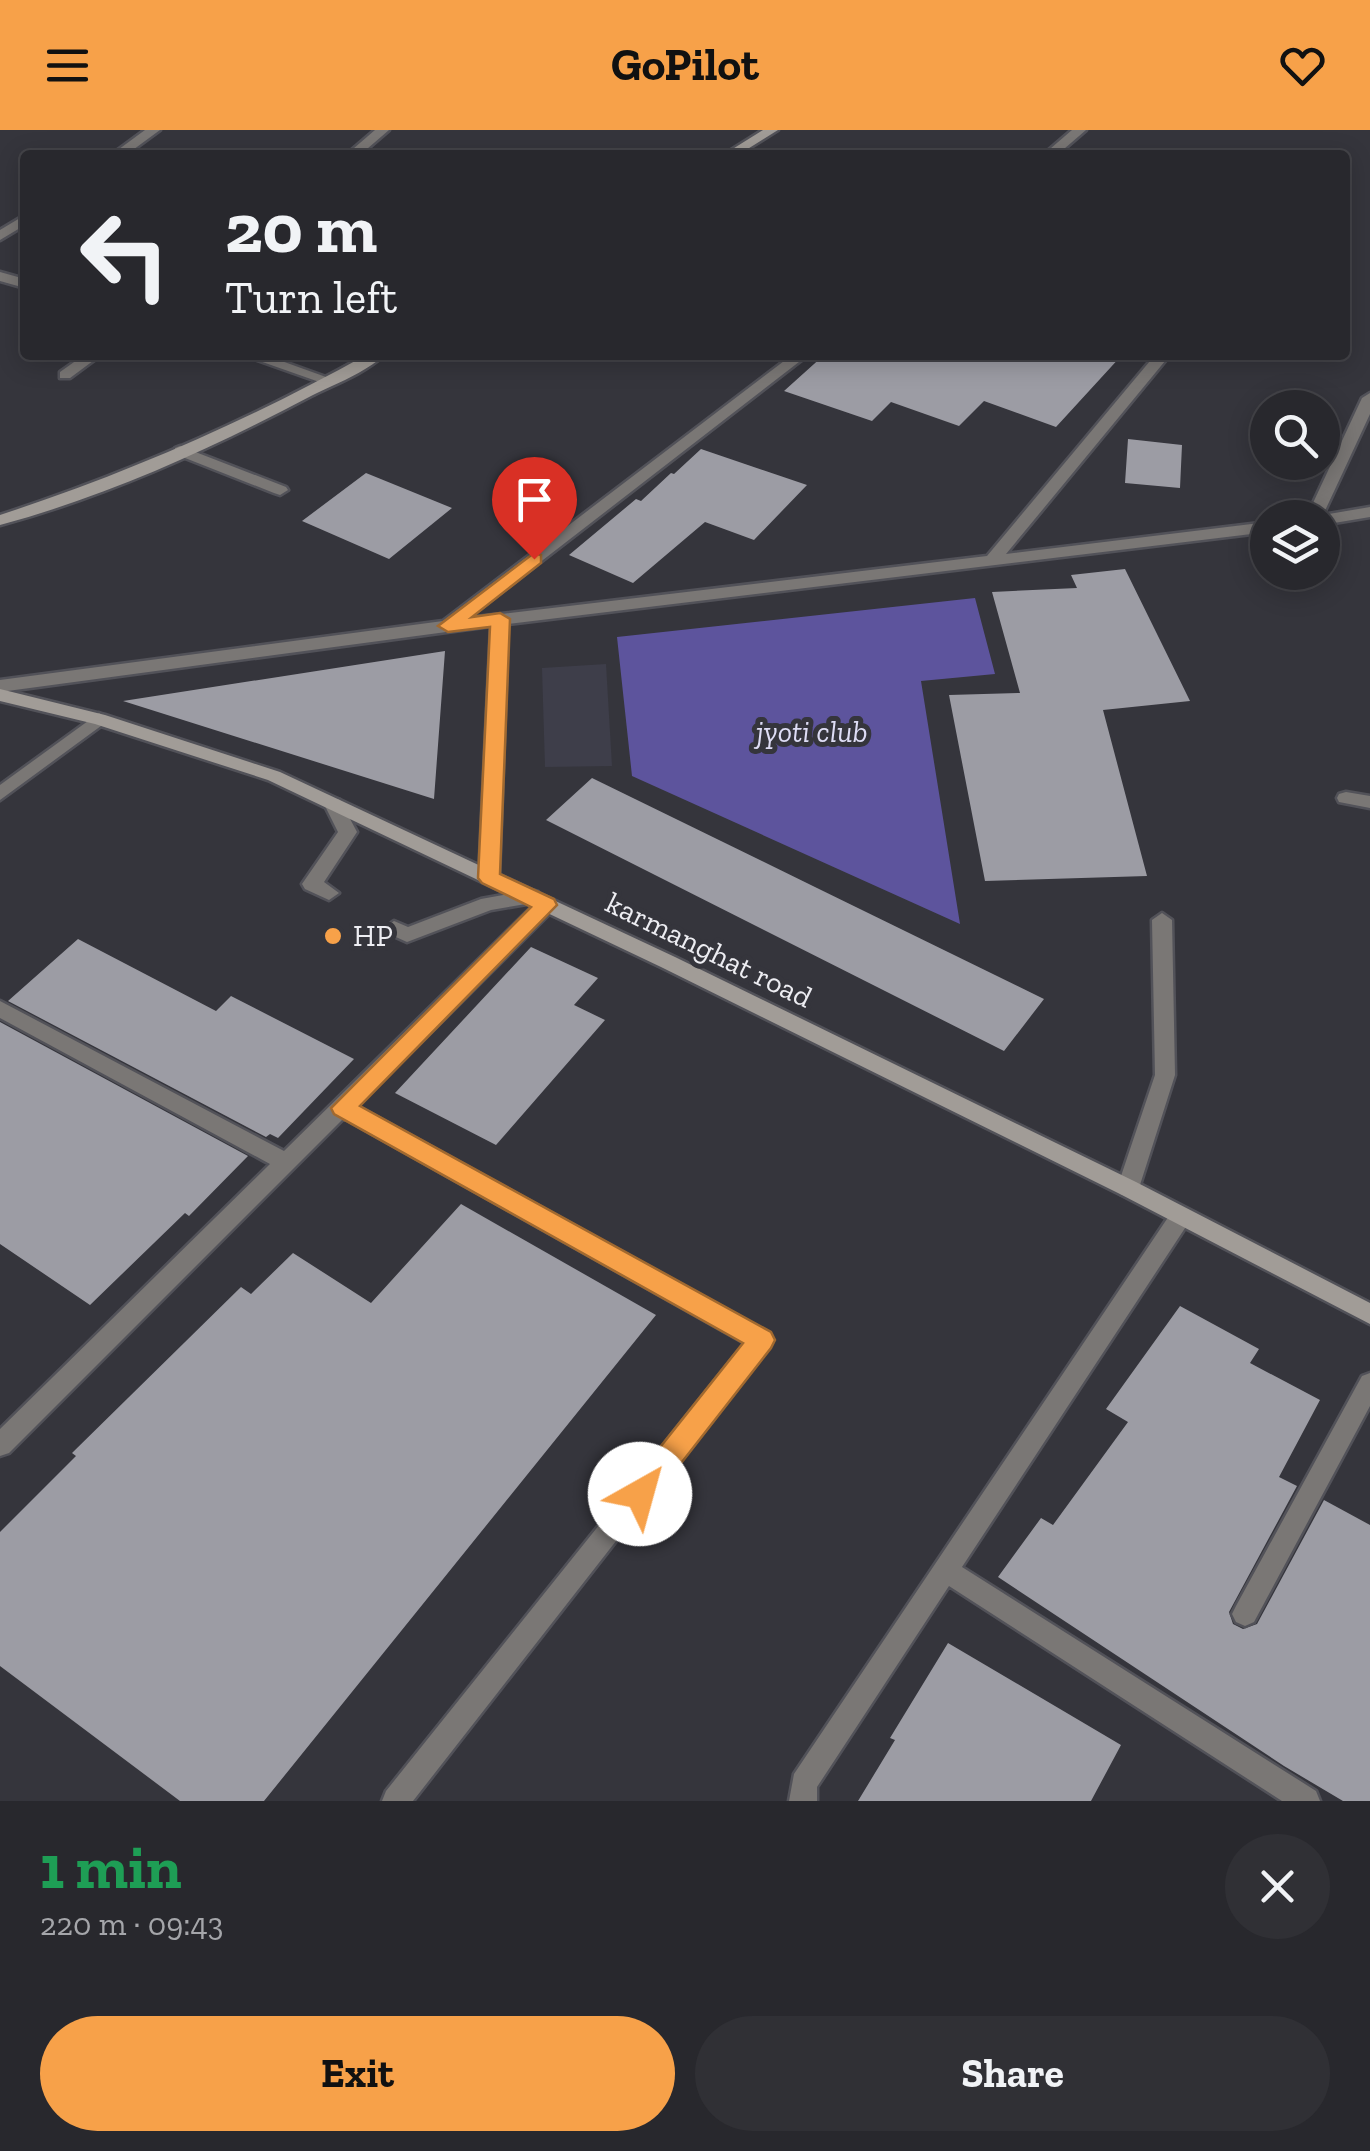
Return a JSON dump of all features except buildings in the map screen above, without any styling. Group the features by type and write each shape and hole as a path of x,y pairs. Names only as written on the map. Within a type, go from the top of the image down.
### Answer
{"main road":[{"path":"738,150 772,130"},
{"path":"0,520 88,493 368,360"},
{"name":"karmanghat road","path":"0,695 98,718 274,776 1128,1188 1370,1314"}],"street":[{"path":"125,150 154,130"},
{"path":"358,150 383,130"},
{"path":"1056,150 1080,130"},
{"path":"64,375 86,360"},
{"path":"265,360 330,381"},
{"path":"448,626 794,360"},
{"path":"992,560 1159,360"},
{"path":"1322,500 1370,398"},
{"path":"180,451 280,490"},
{"path":"1340,517 1370,512"},
{"path":"0,686 500,619 1250,529"},
{"path":"489,878 500,619"},
{"path":"0,794 98,718"},
{"path":"1346,798 1370,802"},
{"path":"329,893 312,884 348,832 332,804"},
{"path":"394,928 408,934 488,904 538,901"},
{"path":"0,1445 343,1108 538,901"},
{"path":"1128,1188 1165,1076 1162,920"},
{"path":"0,1009 288,1163"},
{"path":"343,1108 762,1340 396,1801"},
{"path":"803,1801 804,1784 1182,1216"},
{"path":"1244,1614 1370,1382"},
{"path":"947,1571 1306,1801"}],"shaded area":[{"path":"606,664 612,766 545,767 542,668"}],"green space":[{"name":"jyoti club","path":"975,598 995,674 921,681 960,924 632,776 617,637"}],"place":[{"name":"HP","path":"333,936"}],"route":[{"path":"534,559 448,626 500,619 489,878 546,905 343,1108 762,1340 640,1494"}]}
